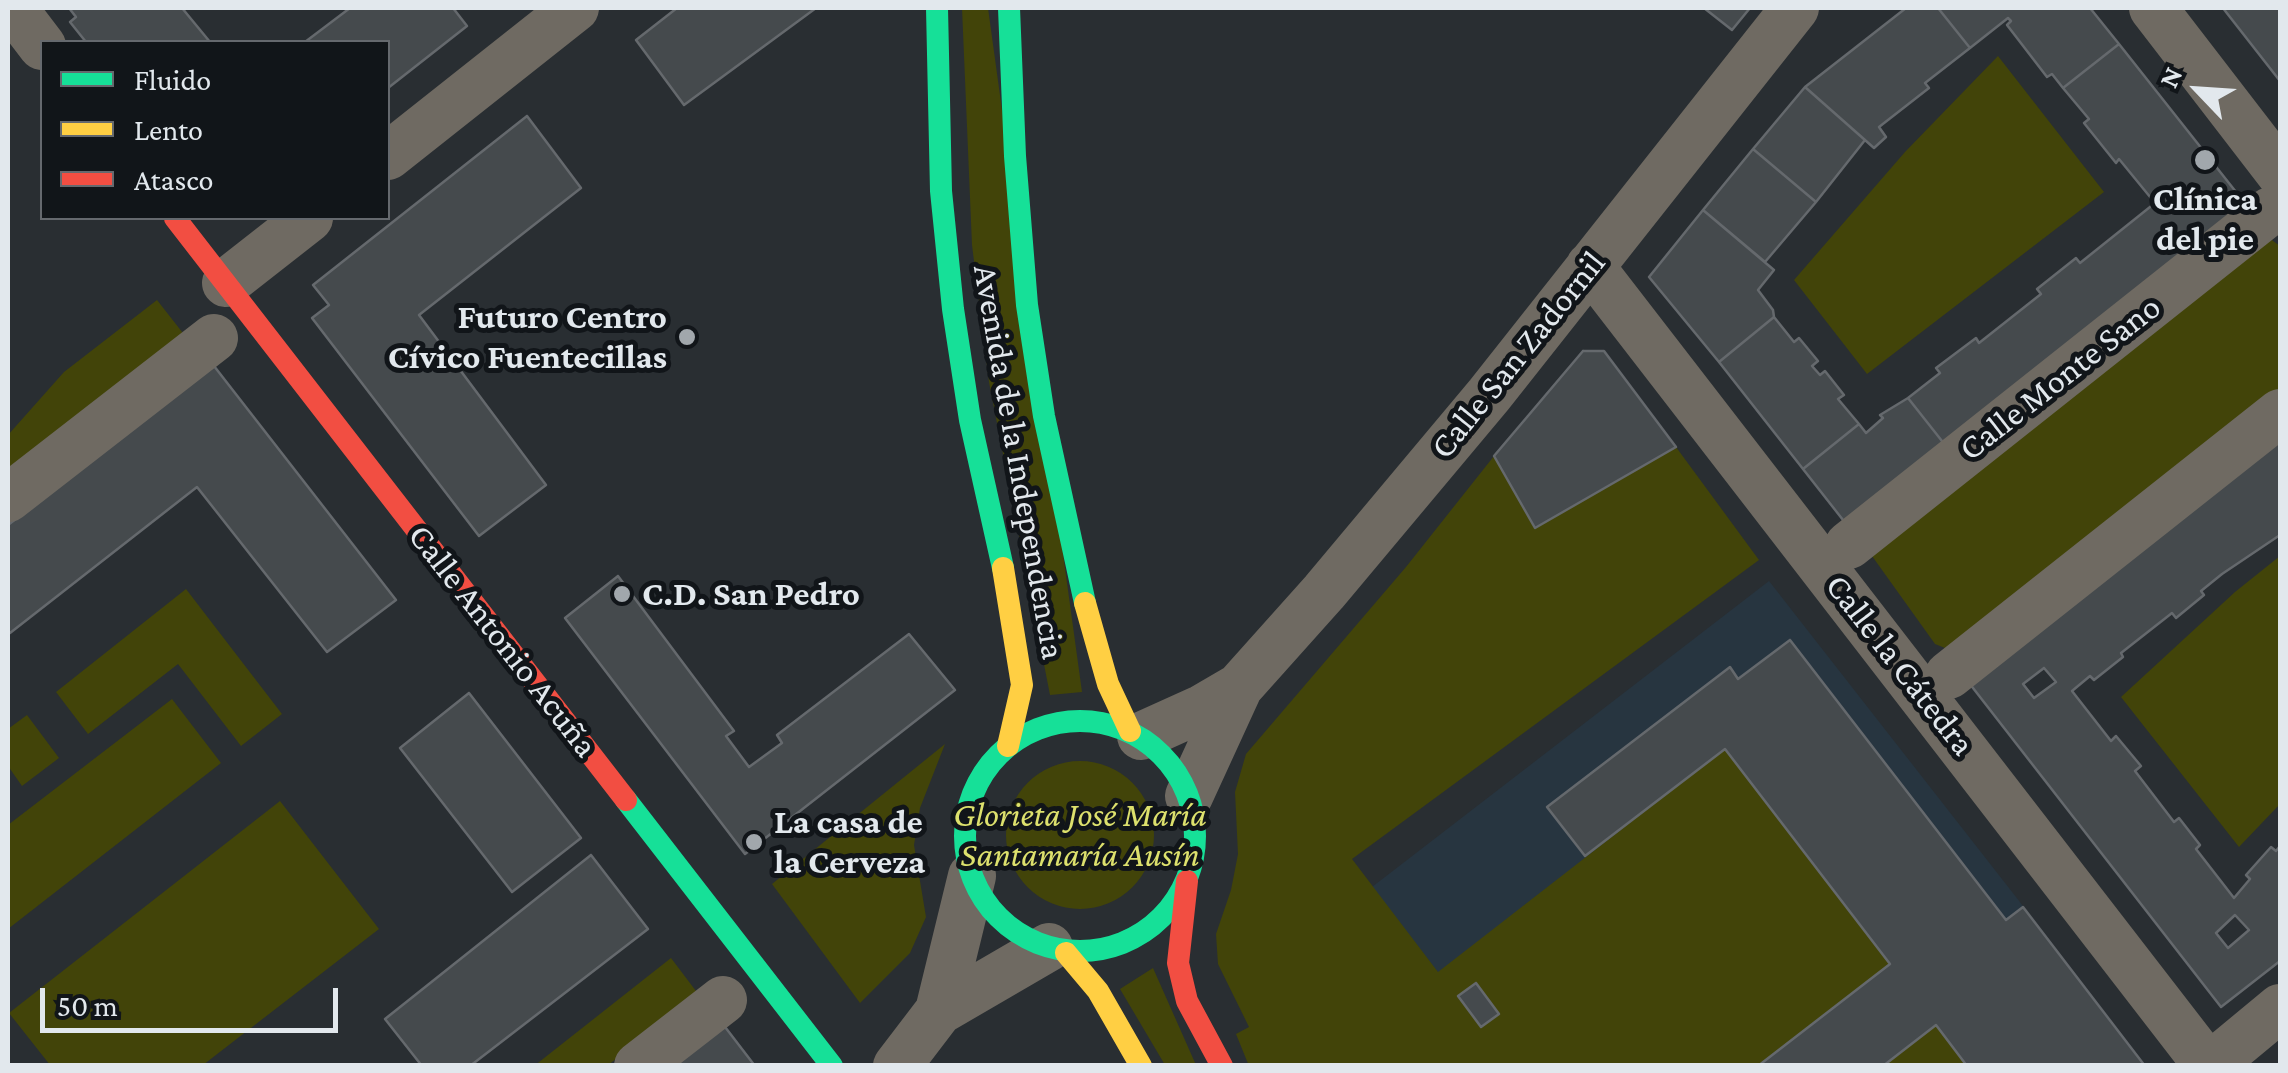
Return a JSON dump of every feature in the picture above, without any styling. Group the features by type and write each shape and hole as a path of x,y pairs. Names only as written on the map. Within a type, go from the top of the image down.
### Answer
{"main road":[{"name":"Avenida de la Independencia","path":"936,8 941,191 953,309 970,420 1008,594 1022,685 1008,746"},
{"name":"Avenida de la Independencia","path":"1009,8 1018,193 1028,305 1044,416 1092,636 1108,684 1135,734"},
{"name":"Calle Antonio Acuña","path":"177,220 832,1066"},
{"path":"1141,1066 1098,992 1057,950 1016,932 989,907 972,876 966,853 968,808 977,783 1008,746 1046,726 1088,720 1135,734 1161,752 1178,772 1189,796 1196,839 1178,964 1188,1001 1222,1066"},
{"path":"1057,950 1124,943 1162,918 1187,882"}],"street":[{"path":"13,8 40,43"},
{"path":"390,154 575,8"},
{"path":"2153,8 2275,192"},
{"name":"Calle San Zadornil","path":"1135,734 1203,708 1238,687 1413,486 1795,10"},
{"name":"Calle Monte Sano","path":"1849,545 2275,192"},
{"path":"226,283 306,220"},
{"name":"Calle la Cátedra","path":"1590,266 2209,1066"},
{"path":"8,498 214,338"},
{"path":"1949,676 2280,413"},
{"name":"Calle San Zadornil","path":"1189,796 1238,687"},
{"path":"897,1066 939,1011 972,876"},
{"path":"939,1011 1057,950"},
{"path":"638,1066 723,1000"},
{"path":"2209,1066 2280,1008"}],"shaded area":[{"path":"1769,581 2145,1065 1509,1065 1372,887"}],"green space":[{"path":"962,8 988,8 1082,692 1050,695 989,382 972,245"},
{"path":"1998,56 2104,192 1867,374 1794,280 1905,152"},
{"path":"2269,238 2280,246 2280,399 1955,652 1935,644 1872,556"},
{"path":"157,300 186,337 8,478 8,435 64,372"},
{"path":"1676,447 1759,560 1352,859 1438,972 1725,749 1890,964 1758,1065 1249,1066 1236,1034 1249,1027 1218,964 1216,934 1238,854 1235,792 1246,754 1406,567 1494,456 1535,528"},
{"path":"2280,556 2280,804 2239,847 2121,697"},
{"path":"186,589 282,714 241,746 178,664 88,734 56,692"},
{"path":"172,699 221,763 8,929 8,825"},
{"path":"27,715 59,758 22,786 8,766 8,729"},
{"path":"945,744 920,808 914,845 926,917 910,953 860,1003 772,884"},
{"name":"Glorieta José María Santamaría Ausín","path":"1080,761 1108,767 1132,783 1148,807 1154,835 1148,863 1132,887 1108,903 1080,909 1052,903 1028,887 1012,863 1006,835 1012,807 1028,783 1052,767"},
{"path":"280,801 379,929 203,1065 50,1065 9,1013"},
{"path":"671,958 699,995 608,1065 534,1066"},
{"path":"1153,968 1196,1065 1165,1065 1120,989"},
{"path":"1936,1025 1967,1065 1883,1066"}],"building":[{"path":"69,8 182,8 208,40 84,40 70,22 76,17"},
{"path":"350,8 453,8 467,26 390,86 390,40 308,40"},
{"path":"677,8 816,8 684,105 636,40"},
{"path":"1704,8 1750,8 1732,30"},
{"path":"1906,8 1938,8 1970,48 1925,83 1929,88 1879,127 1886,137 1874,148 1805,87"},
{"path":"1938,8 2090,8 2119,44 2063,88 2052,74 2047,77 2007,25 2011,21 2008,18 1970,48"},
{"path":"2223,8 2280,8 2280,81 2226,12"},
{"path":"2119,44 2255,216 1953,455 1908,398 1940,373 1936,368 1976,338 1979,343 2041,294 2037,289 2076,258 2080,263 2155,203 2084,123 2089,119 2063,88"},
{"path":"1805,87 1865,140 1816,202 1753,149"},
{"path":"527,116 581,188 419,315 546,485 479,536 312,318 329,305 313,285"},
{"path":"1753,149 1816,202 1765,262 1703,210"},
{"path":"1703,210 1774,270 1758,290 1774,317 1719,362 1649,277"},
{"path":"1774,317 1794,342 1799,338 1818,361 1812,366 1820,375 1825,371 1844,395 1838,399 1859,424 1803,469 1719,362"},
{"path":"1583,351 1604,351 1676,447 1535,528 1494,456"},
{"path":"214,366 396,600 327,652 197,487 10,633 8,525"},
{"path":"1908,398 1953,455 1854,534 1803,469 1859,424 1866,433 1883,418 1880,415"},
{"path":"2280,428 2280,535 2222,574 2201,591 2204,595 2176,618 2172,613 2094,680 2090,676 2072,691 2111,741 2116,736 2141,766 2135,771 2174,822 2179,818 2200,845 2196,849 2234,898 2250,879 2246,875 2271,847 2276,851 2280,846 2280,961 2221,1007 1966,679","holes":["2044,668 2056,682 2034,698 2023,684","2235,915 2249,930 2228,948 2216,933"]},
{"path":"618,576 734,731 726,736 749,767 782,743 777,735 909,634 955,690 745,854 565,618"},
{"path":"1790,640 2006,920 2023,907 2145,1066 1967,1066 1936,1025 1883,1066 1758,1066 1890,964 1725,749 1585,856 1547,807 1730,667 1738,679"},
{"path":"469,693 581,838 512,892 400,748"},
{"path":"591,855 648,929 470,1066 422,1066 385,1019"},
{"path":"1476,983 1499,1014 1481,1027 1458,996"},
{"path":"722,1023 755,1066 666,1066"}],"traffic: fast":[{"path":"937,8 941,191 953,309 970,420 1003,568"},
{"path":"1009,8 1027,305 1044,416 1085,603"},
{"path":"1080,721 1124,730 1161,755 1186,792 1195,836 1186,880 1161,917 1124,942 1080,951 1036,942 999,917 974,880 965,836 974,792 999,755 1036,730 1080,721"},
{"path":"626,800 832,1066"}],"traffic: slow":[{"path":"1003,568 1022,685 1008,746"},
{"path":"1085,603 1108,684 1130,731"},
{"path":"1066,953 1098,991 1141,1066"}],"traffic: jam":[{"path":"177,220 626,800"},
{"path":"1187,881 1178,963 1187,1001 1222,1066"}],"place":[{"name":"Clínica del pie","path":"2205,160"},
{"name":"Futuro Centro Cívico Fuentecillas","path":"687,337"},
{"name":"C.D. San Pedro","path":"622,594"},
{"name":"La casa de la Cerveza","path":"754,842"}]}
